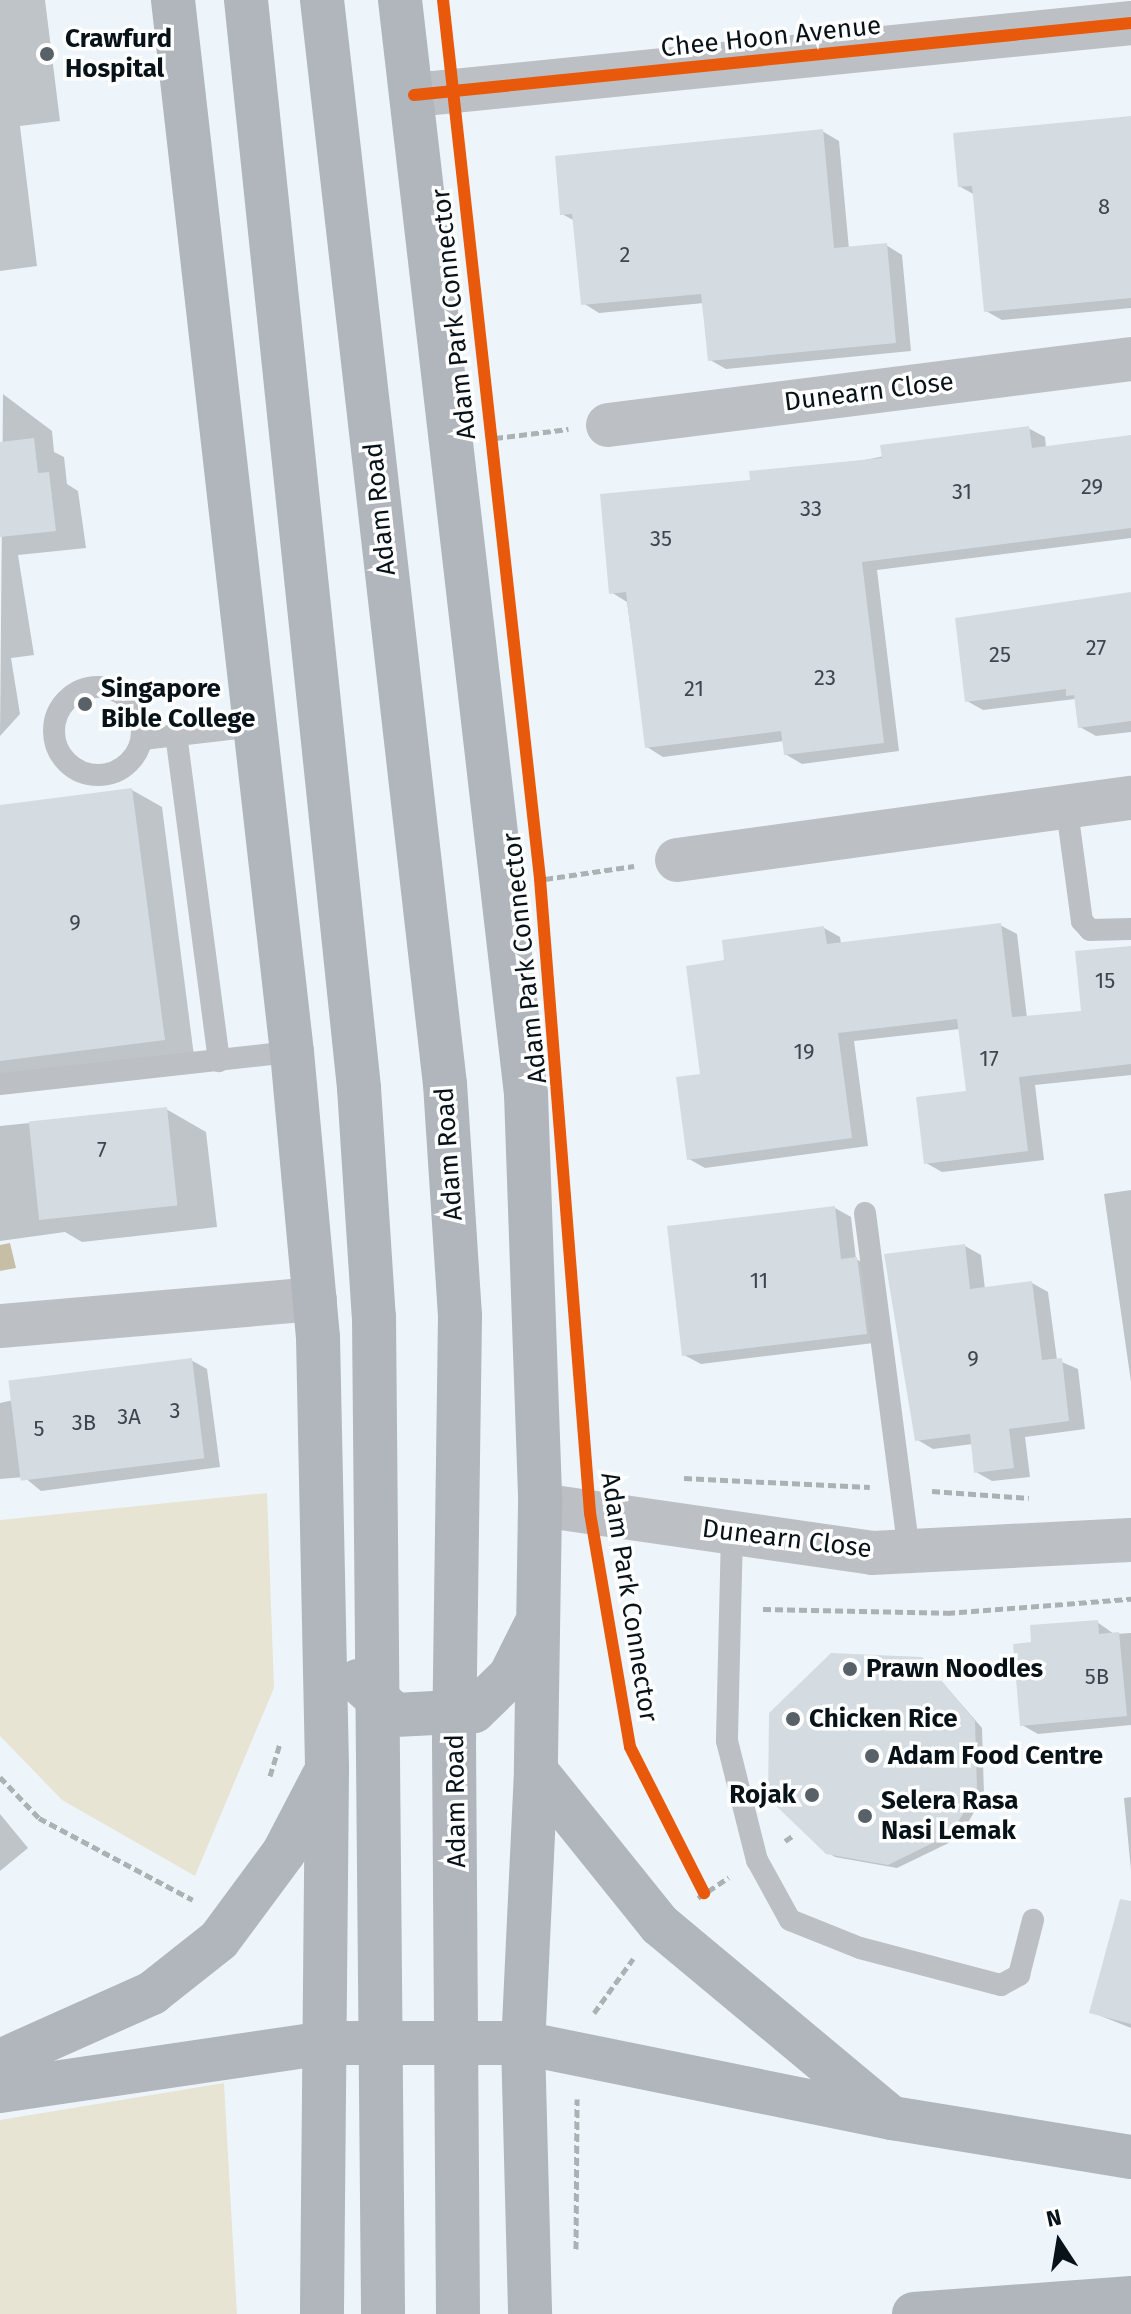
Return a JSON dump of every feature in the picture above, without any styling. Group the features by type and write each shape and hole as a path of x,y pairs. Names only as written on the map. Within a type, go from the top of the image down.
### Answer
{"highway":[{"path":"173,0 292,1052 299,1299 321,1619 327,1770 322,2314"},
{"path":"246,0 359,1088 374,1317 383,2314"},
{"name":"Adam Road","path":"322,0 445,1084 460,1316 454,1742 458,2314"},
{"path":"400,0 414,95 526,1094 540,1505 536,1771 523,2043 530,2314"},
{"path":"321,1619 343,1668 395,1715 474,1711 510,1676 538,1621"},
{"path":"0,2061 152,1993 219,1940 284,1852 327,1770"},
{"path":"536,1771 660,1925 892,2118"},
{"path":"0,2091 325,2043 523,2043 892,2118 1131,2157"},
{"path":"914,2314 1131,2298"}],"street":[{"name":"Chee Hoon Avenue","path":"414,95 1131,23"},
{"name":"Dunearn Close","path":"608,425 1131,359"},
{"path":"677,860 1066,803 1131,798"},
{"path":"0,1326 299,1299"},
{"name":"Dunearn Close","path":"540,1505 872,1553 1131,1540"}],"lane":[{"path":"92,686 120,691 138,711 143,739 129,763 104,775 76,770 57,750 53,723 67,698 92,686"},
{"path":"143,739 255,726"},
{"path":"176,734 219,1061"},
{"path":"1066,803 1082,921 1096,931 1131,929"},
{"path":"0,1084 292,1052"},
{"path":"865,1213 909,1551"},
{"path":"732,1533 727,1741 757,1860 790,1920 860,1948 1001,1985 1019,1975 1033,1920"}],"path":[{"path":"490,438 608,425"},
{"path":"540,879 677,860"},
{"path":"681,1478 900,1488 1039,1499"},
{"path":"730,1608 947,1613 1131,1599"},
{"path":"0,1777 39,1818 199,1903"}],"shaded area":[{"path":"10,1243 16,1268 0,1271 0,1245"},
{"path":"267,1493 274,1688 195,1876 62,1800 0,1736 0,1520"},
{"path":"224,2083 237,2314 0,2314 0,2120"}],"building":[{"path":"1131,116 1131,298 984,312 972,186 958,187 953,133"},
{"path":"823,129 834,248 887,243 896,343 708,361 701,294 581,305 572,214 560,215 555,156"},
{"path":"1029,426 1032,448 1131,435 1131,528 862,562 884,743 784,755 781,731 645,748 626,592 609,594 600,494 750,480 749,471 882,458 880,445"},
{"path":"34,438 38,473 49,472 56,531 0,537 0,442"},
{"path":"1131,592 1131,721 1078,728 1074,695 1066,696 1066,689 965,702 955,618"},
{"path":"132,788 165,1040 0,1061 0,805"},
{"path":"1001,923 1012,1017 1081,1011 1075,951 1131,946 1131,1064 1019,1077 1028,1151 924,1164 916,1097 966,1091 957,1019 838,1033 852,1138 687,1160 676,1077 700,1074 686,966 724,960 722,940 824,926 827,944"},
{"path":"167,1107 177,1205 39,1220 29,1122"},
{"path":"835,1206 841,1259 857,1257 867,1334 682,1356 667,1226"},
{"path":"965,1244 970,1289 1032,1281 1042,1360 1062,1358 1069,1421 1009,1429 1014,1468 974,1473 970,1434 915,1441 884,1254"},
{"path":"192,1358 204,1458 21,1481 8,1381"},
{"path":"1098,1620 1099,1634 1119,1632 1127,1716 1020,1726 1013,1644 1031,1642 1030,1625"},
{"name":"Adam Food Centre","path":"831,1653 922,1657 975,1721 977,1790 951,1834 888,1865 826,1854 768,1798 769,1713"},
{"path":"1120,1899 1131,1901 1131,2024 1089,2013"}],"cycle path":[{"name":"Adam Park Connector","path":"443,0 540,879 590,1513 630,1747 704,1893"},
{"path":"414,95 1131,23"}],"place":[{"name":"Crawfurd Hospital","path":"47,54"},
{"name":"Singapore Bible College","path":"85,704"},
{"name":"Prawn Noodles","path":"850,1669"},
{"name":"Chicken Rice","path":"793,1719"},
{"name":"Adam Food Centre","path":"872,1756"},
{"name":"Rojak","path":"812,1795"},
{"name":"Selera Rasa Nasi Lemak","path":"865,1816"}]}
